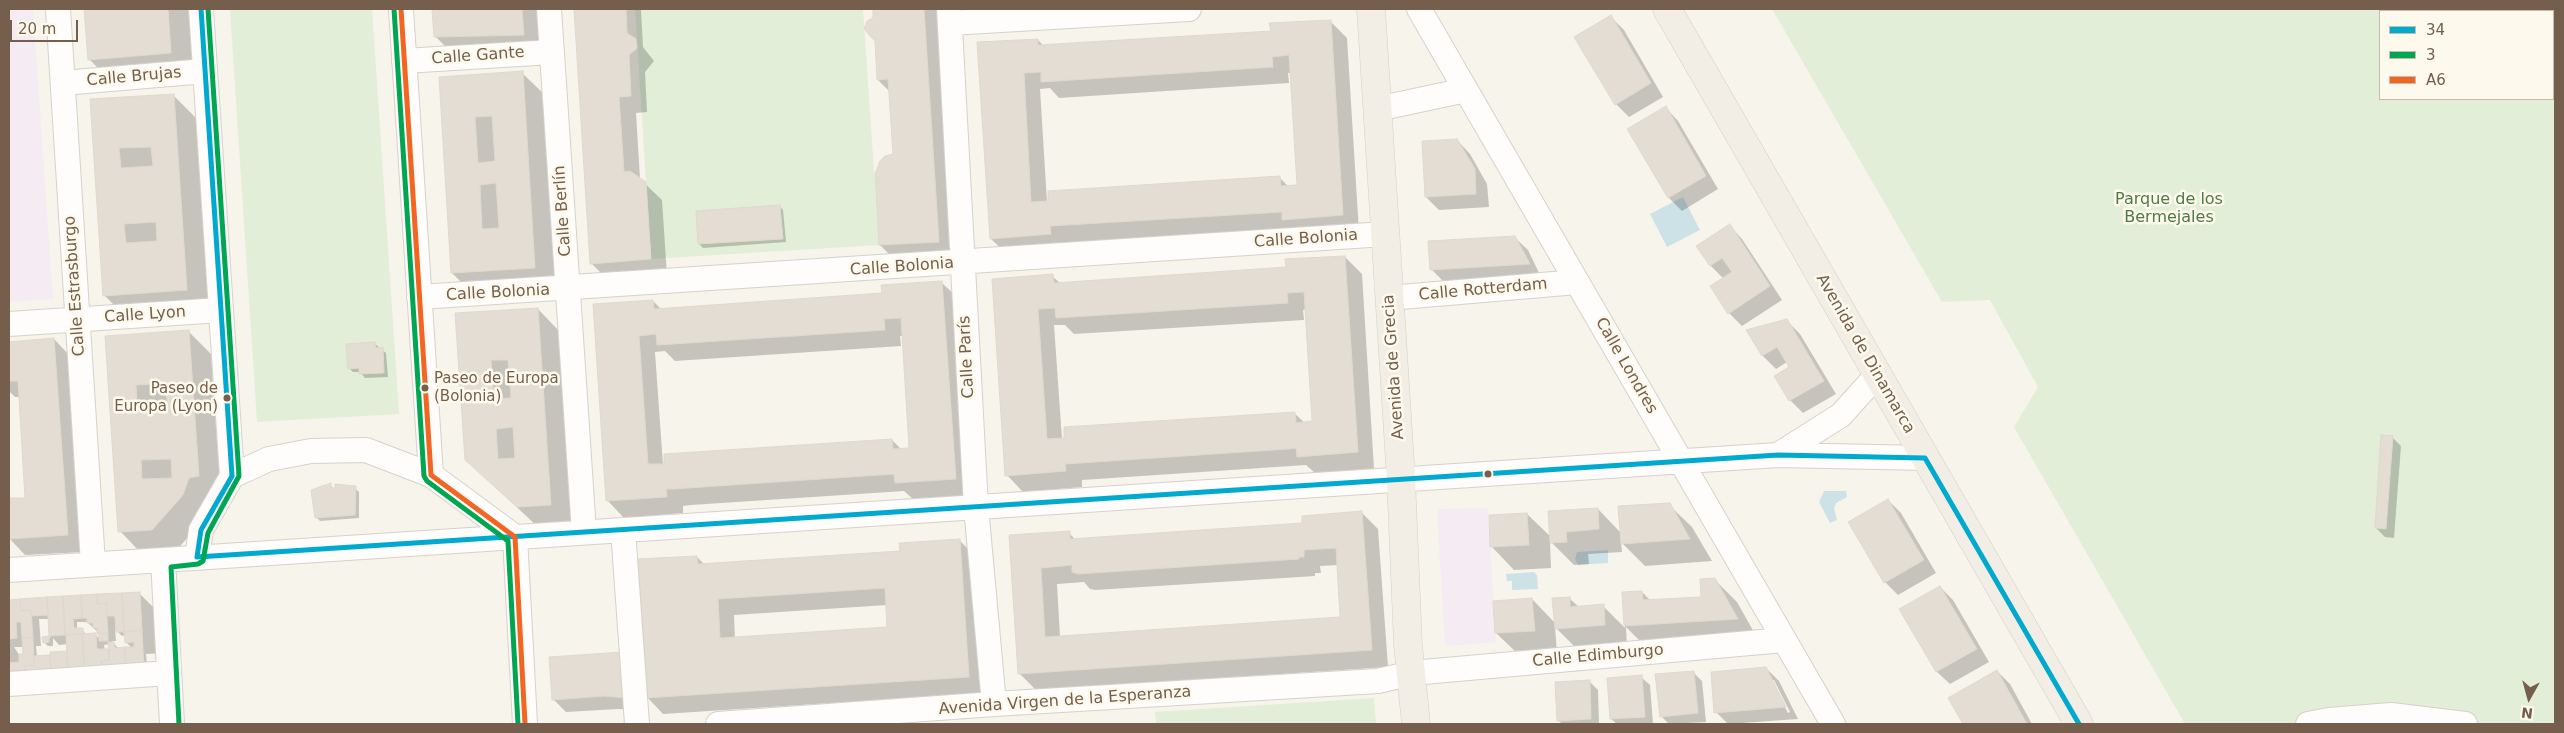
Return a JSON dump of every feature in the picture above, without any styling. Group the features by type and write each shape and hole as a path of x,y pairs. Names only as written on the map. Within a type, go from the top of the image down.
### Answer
{"main road":[{"name":"Avenida de Grecia","path":"1371,9 1401,479 1408,646 1416,724"},
{"name":"Avenida de Dinamarca","path":"1667,9 2079,724"}],"street":[{"name":"Calle Estrasburgo","path":"58,9 93,564"},
{"path":"197,557 201,530 232,476 201,9"},
{"path":"401,9 431,475"},
{"name":"Calle Berlín","path":"549,9 584,532"},
{"path":"949,16 1188,9"},
{"name":"Calle Londres","path":"1419,9 1833,724"},
{"name":"Calle París","path":"949,16 961,263 976,507 994,704"},
{"name":"Calle Gante","path":"404,61 552,52"},
{"name":"Calle Brujas","path":"62,83 205,71"},
{"path":"1377,109 1466,90"},
{"name":"Calle Bolonia","path":"420,297 568,289 1385,234"},
{"name":"Calle Rotterdam","path":"1389,298 1576,282"},
{"name":"Calle Lyon","path":"9,324 221,310"},
{"path":"1847,456 1836,447 1831,432 1841,415 1877,375"},
{"path":"1778,455 1841,415"},
{"path":"232,476 269,458 311,451 366,450 431,475 514,537 525,724"},
{"path":"9,570 1778,455 1925,458"},
{"path":"623,530 637,724"},
{"path":"163,560 172,724"},
{"name":"Calle Edimburgo","path":"1412,673 1784,640"},
{"path":"9,684 169,673"},
{"name":"Avenida Virgen de la Esperanza","path":"718,724 994,704 1378,681 1412,673"},
{"path":"2308,724 2391,714 2465,724"}],"shaded area":[{"path":"9,9 33,9 53,299 9,302"},
{"path":"1683,197 1700,230 1667,247 1650,214"},
{"path":"1824,491 1846,491 1847,497 1836,503 1834,508 1837,520 1830,523 1819,502"},
{"path":"1488,508 1496,642 1448,646 1445,644 1437,512 1438,509"},
{"path":"1608,550 1608,563 1578,565 1575,559 1577,552"},
{"path":"1534,572 1537,575 1538,589 1512,590 1512,581 1507,581 1506,574"}],"green space":[{"path":"230,9 372,9 399,414 257,422"},
{"path":"635,9 863,9 879,245 651,259"},
{"name":"Parque de los Bermejales","path":"1772,9 2555,9 2555,724 2185,724 2014,427 2038,387 1990,300 1942,302"},
{"path":"1374,698 1376,724 1156,724 1155,712"}],"building":[{"path":"84,9 168,9 171,53 88,60"},
{"path":"432,9 522,9 524,35 434,37"},
{"path":"574,9 626,9 627,33 636,39 637,48 629,55 631,96 619,97 624,172 630,171 646,182 651,259 590,264"},
{"path":"873,9 924,9 939,242 879,245 875,174 880,161 885,156 893,154 888,79 877,80 875,41 864,29 867,21 873,18"},
{"path":"1611,15 1651,83 1615,105 1574,37"},
{"path":"1331,20 1343,215 1282,220 1282,212 1050,226 1051,234 990,239 977,42 1038,39 1038,45 1271,31 1269,23","holes":["1289,55 1297,185 1281,186 1280,176 1048,191 1048,201 1031,202 1024,73 1041,72 1041,82 1273,67 1272,57"]},
{"path":"523,71 535,268 451,273 439,77","holes":["492,116 495,161 478,163 475,117","496,183 499,228 482,229 480,185"]},
{"path":"174,94 187,290 103,296 90,99","holes":["151,147 153,166 121,168 119,148","156,222 157,241 126,243 124,224"]},
{"path":"1666,106 1706,176 1668,198 1627,129"},
{"path":"1457,139 1475,169 1476,194 1425,197 1422,141"},
{"path":"780,205 783,239 698,244 696,211"},
{"path":"1730,224 1770,286 1728,314 1710,286 1732,272 1722,258 1710,266 1696,246"},
{"path":"1515,236 1530,264 1430,270 1428,241"},
{"path":"1345,256 1358,452 1297,457 1296,448 1065,464 1066,471 1005,476 992,279 1053,274 1054,283 1286,267 1285,259","holes":["1304,292 1312,421 1296,423 1295,412 1064,427 1064,438 1047,439 1038,309 1055,308 1056,318 1288,303 1287,293"]},
{"path":"942,281 956,479 895,483 894,474 666,489 667,497 606,501 593,304 653,300 654,309 882,293 881,285","holes":["901,318 909,448 893,449 892,439 664,454 664,464 648,464 639,336 656,334 657,345 885,330 884,319"]},
{"path":"538,308 551,505 517,507 465,460 455,313","holes":["491,360 508,360 511,398 494,399","513,427 515,458 498,459 496,429"]},
{"path":"1787,319 1824,381 1789,401 1774,376 1789,367 1777,347 1762,356 1746,330"},
{"path":"189,330 199,476 189,478 183,495 152,530 118,532 105,336","holes":["166,383 167,402 137,404 136,385","171,459 172,478 142,479 141,460"]},
{"path":"54,338 68,535 9,539 9,498 25,498 18,381 9,381 9,342"},
{"path":"375,342 376,348 383,347 384,373 359,374 359,368 348,369 346,344"},
{"path":"2381,435 2393,436 2386,529 2375,528"},
{"path":"331,483 331,488 335,488 335,484 356,486 355,515 315,518 311,490"},
{"path":"1888,499 1924,560 1884,583 1848,522"},
{"path":"1670,503 1690,539 1621,544 1618,506"},
{"path":"1598,508 1599,529 1566,532 1567,542 1550,543 1548,511"},
{"path":"1362,511 1372,650 1018,674 1009,535 1070,531 1070,539 1302,523 1302,516","holes":["1336,548 1340,617 1045,637 1041,568 1072,565 1072,572 1078,574 1299,559 1299,557 1304,557 1304,550"]},
{"path":"1527,513 1529,545 1490,547 1489,515"},
{"path":"960,539 969,677 645,698 637,559 697,556 698,564 900,551 899,543","holes":["885,588 887,627 720,638 718,599"]},
{"path":"1715,578 1738,619 1624,626 1622,592 1642,591 1643,600 1701,597 1700,579"},
{"path":"1940,586 1977,649 1936,672 1899,609"},
{"path":"140,592 142,630 124,632 122,593"},
{"path":"122,593 124,632 116,632 115,616 107,616 106,603 97,604 97,594"},
{"path":"97,594 97,604 106,603 108,633 97,633 97,628 93,628 93,623 87,623 87,618 82,618 81,595"},
{"path":"81,595 82,618 73,619 74,628 83,628 83,634 65,635 63,596"},
{"path":"63,596 65,635 49,636 47,597"},
{"path":"47,597 48,615 31,616 31,610 21,611 20,599"},
{"path":"1570,597 1570,607 1604,604 1605,625 1555,629 1552,598"},
{"path":"1532,598 1535,631 1495,633 1493,601"},
{"path":"20,599 21,611 31,610 33,638 22,638 21,622 16,622 17,638 9,639 9,600"},
{"path":"142,630 144,670 126,671 125,647 134,647 134,642 125,643 124,632"},
{"path":"96,633 97,649 109,649 109,660 101,661 102,673 85,673 82,634"},
{"path":"98,633 108,633 108,641 99,641"},
{"path":"82,634 85,673 68,674 66,635"},
{"path":"49,636 49,642 43,643 42,637"},
{"path":"22,638 33,638 34,665 25,666 26,677 9,678 9,663 19,662 19,654 23,654"},
{"path":"108,642 114,642 115,648 125,647 126,671 102,673 101,661 109,660"},
{"path":"67,651 68,674 51,675 50,652"},
{"path":"623,652 626,698 604,696 552,700 549,657"},
{"path":"50,655 51,675 26,677 25,666 34,665 34,656"},
{"path":"1766,667 1786,707 1714,713 1711,672"},
{"path":"1997,670 2027,724 1963,724 1948,698"},
{"path":"1694,671 1698,713 1660,717 1655,674"},
{"path":"1642,675 1645,717 1610,719 1607,678"},
{"path":"1590,680 1591,719 1557,721 1555,682"}],"transit line":[{"name":"34","path":"201,9 232,476"},
{"name":"3","path":"179,724 171,567 198,564 203,561 208,533 239,476 208,9"},
{"name":"3","path":"394,9 424,476 427,481 508,541 518,724"},
{"name":"A6","path":"401,9 431,475 515,537 525,724"},
{"name":"34","path":"232,476 201,530 197,557 1778,455 1925,458 2079,724"}],"place":[{"name":"Paseo de Europa (Bolonia)","path":"425,388"},
{"name":"Paseo de Europa (Lyon)","path":"227,398"}]}
